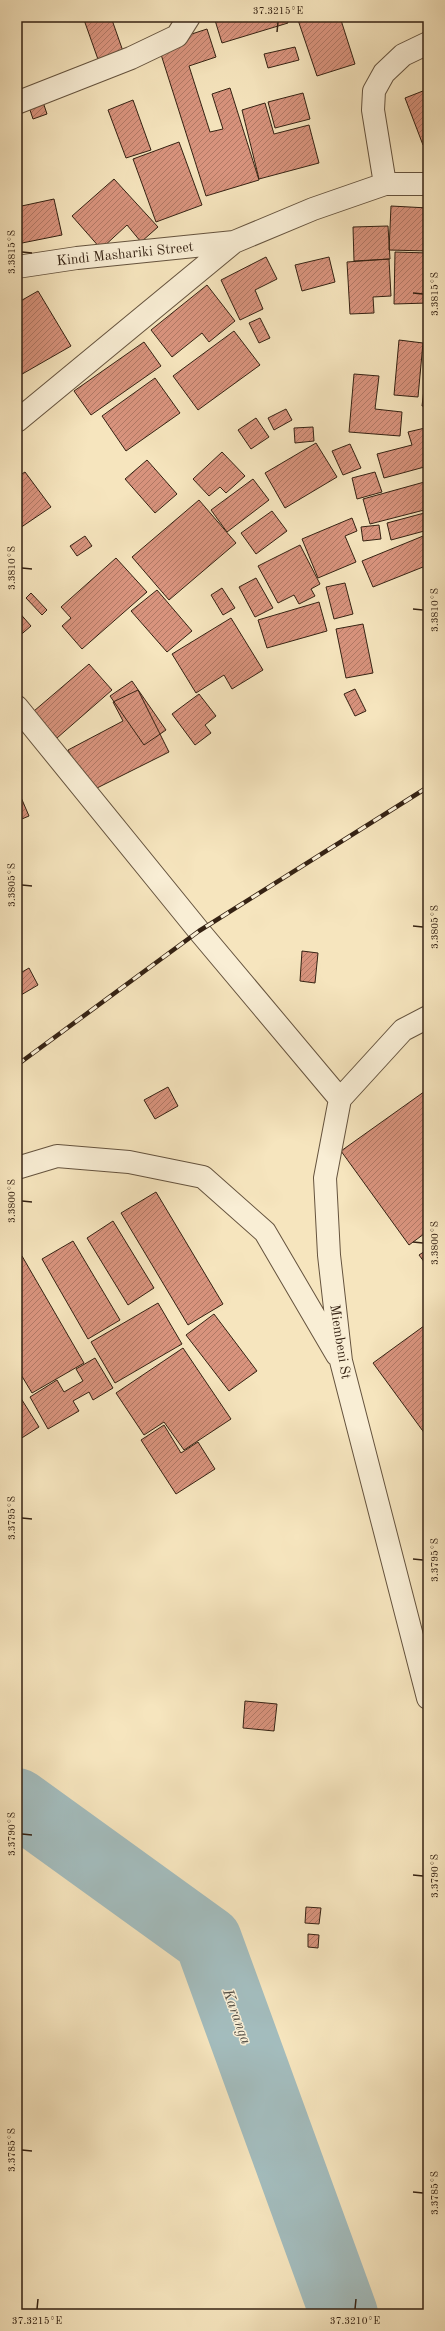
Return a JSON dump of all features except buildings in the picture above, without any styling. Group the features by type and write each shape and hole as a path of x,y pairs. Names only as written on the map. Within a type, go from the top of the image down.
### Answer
{"street":[{"path":"19,102 131,58 177,36 190,17"},
{"path":"385,184 373,110 374,91 384,73 403,55 428,43"},
{"path":"17,421 234,242 313,209 385,184 428,184"},
{"name":"Kindi Mashariki Street","path":"17,267 77,258 234,242"},
{"path":"17,707 199,931 340,1099 403,1030 428,1017"},
{"name":"Miembeni St","path":"340,1099 325,1178 329,1255 340,1361 428,1698"},
{"path":"17,1168 57,1156 129,1162 203,1177 265,1232 340,1361"}],"waterway":[{"name":"Karanga","path":"17,1802 208,1940 344,2314"}],"railway":[{"path":"17,1065 199,931 428,787"}]}
